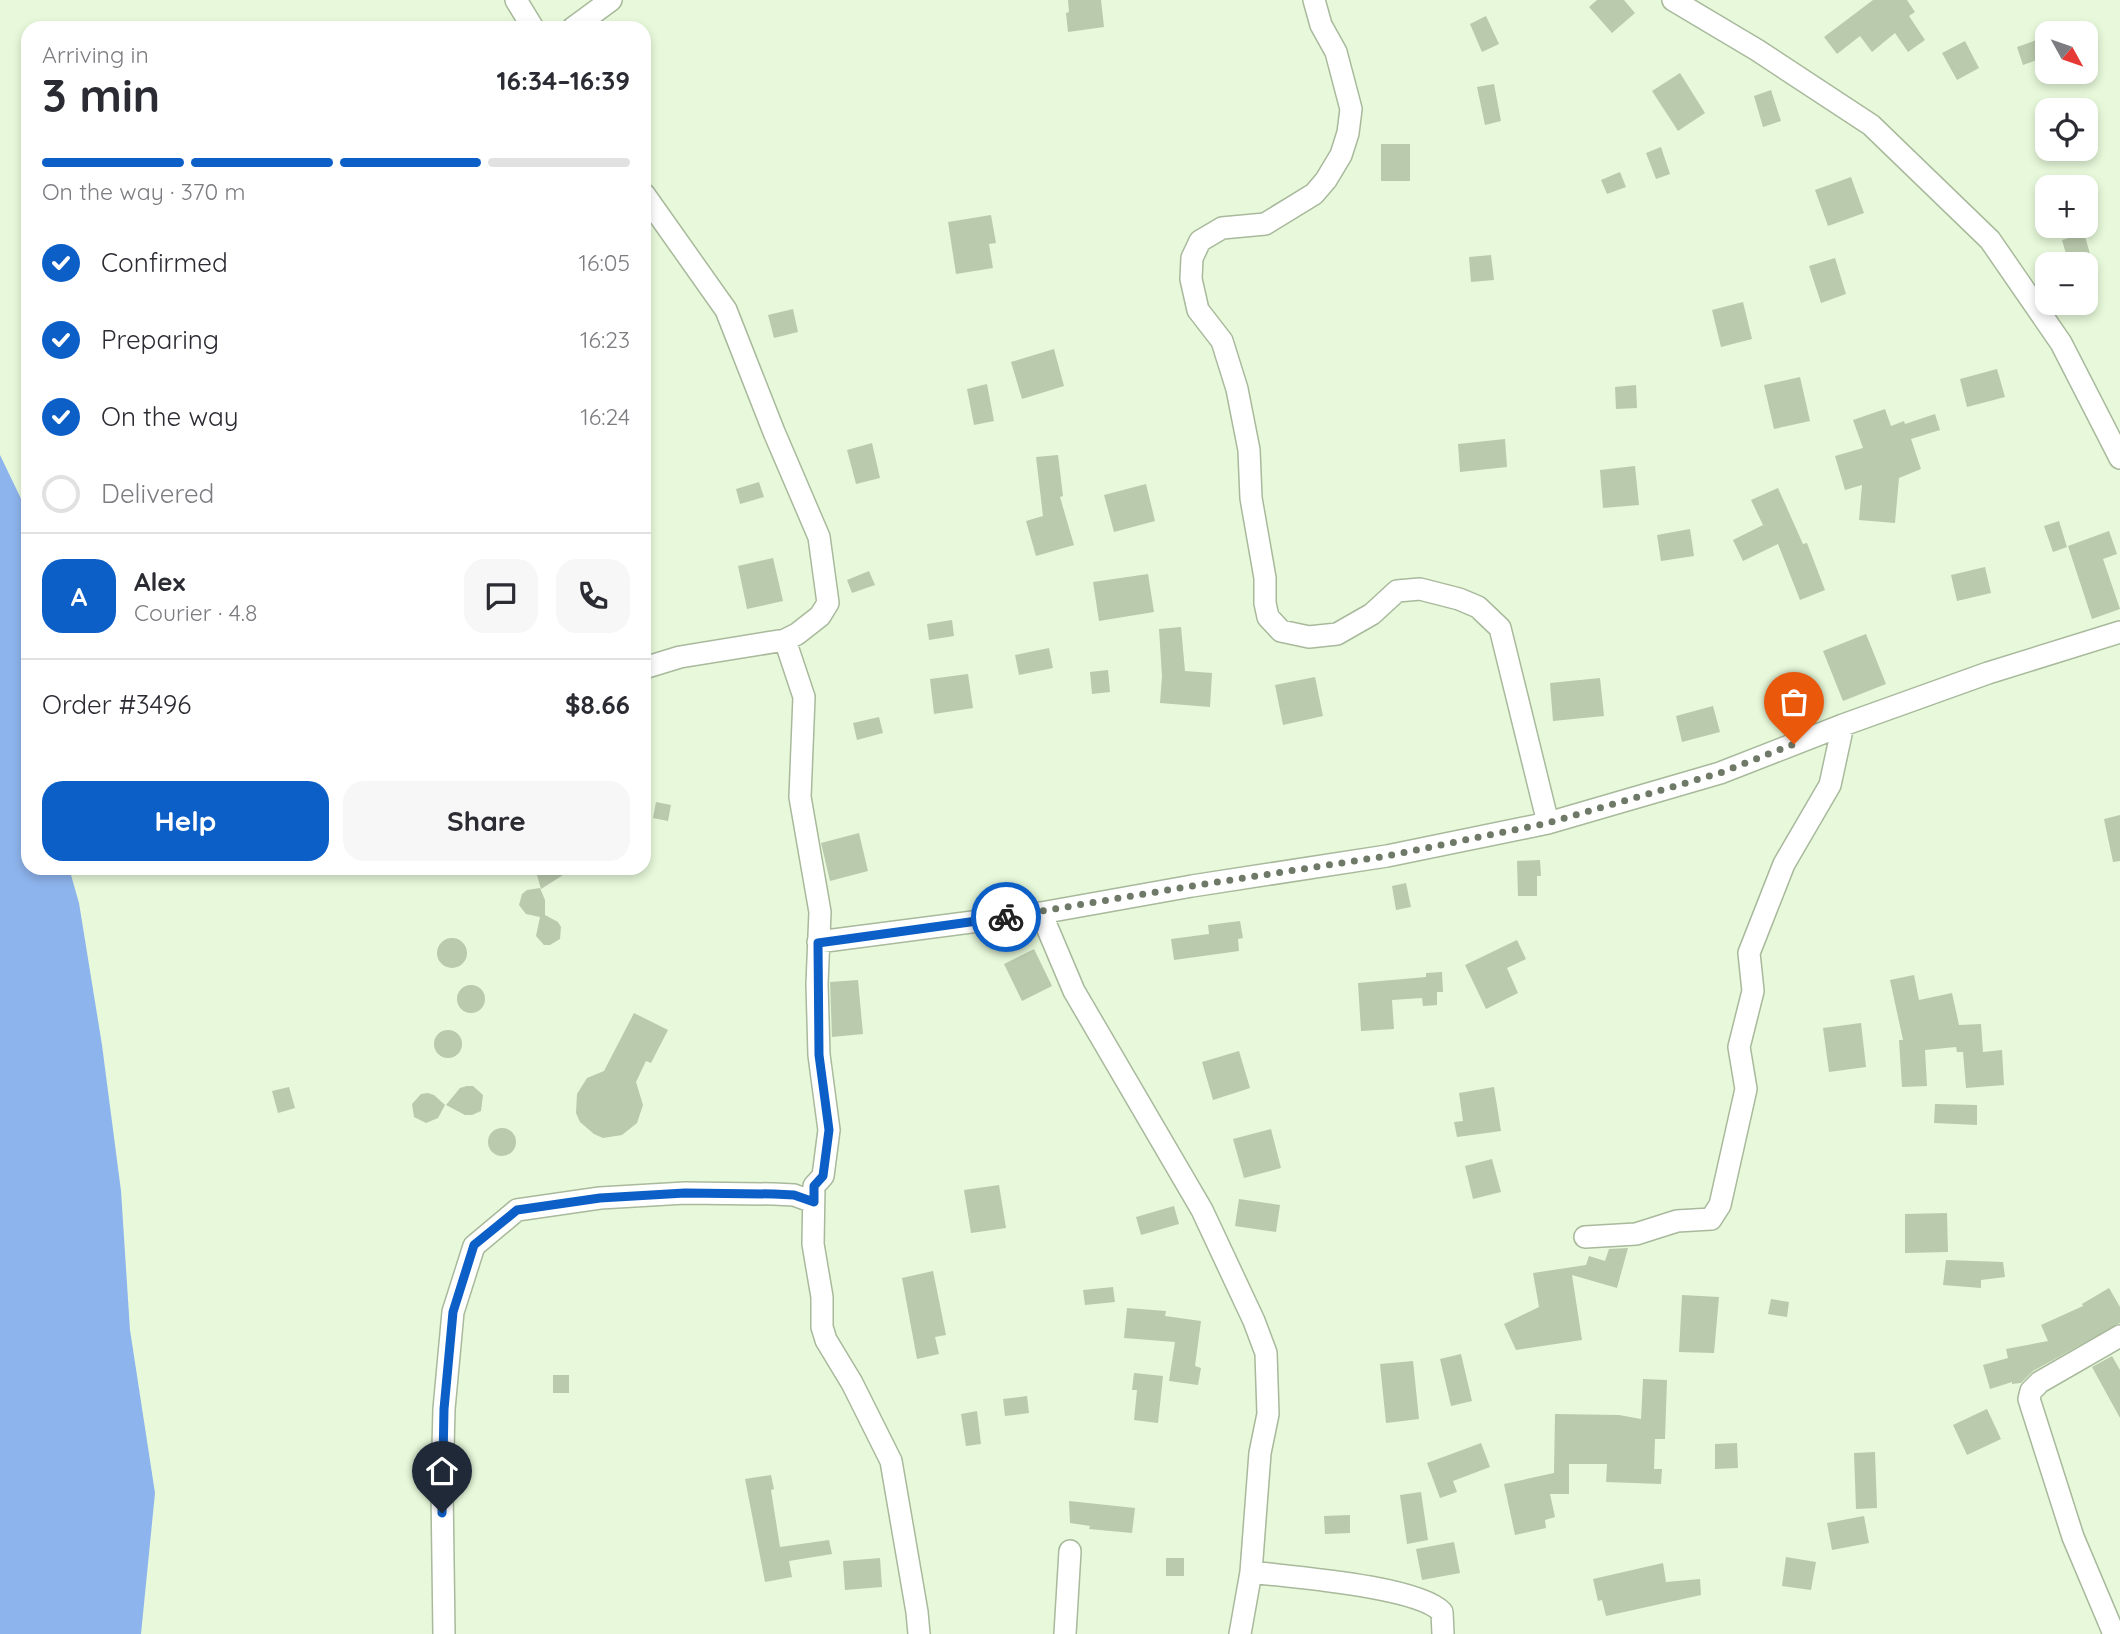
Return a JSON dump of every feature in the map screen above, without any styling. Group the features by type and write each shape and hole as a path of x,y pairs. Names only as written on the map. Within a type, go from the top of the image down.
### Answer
{"street":[{"path":"516,0 529,21"},
{"path":"582,21 611,0"},
{"path":"1314,0 1321,25 1336,52 1351,109 1348,133 1341,155 1314,194 1265,225 1222,228 1200,241 1192,258 1191,279 1198,310 1222,341 1237,389 1249,450 1251,498 1265,578 1268,617 1281,631 1309,637 1337,634 1372,614 1397,591 1420,589 1478,607 1500,628 1548,823"},
{"path":"1673,0 1757,50 1871,125 1990,240 2061,343 2120,458"},
{"path":"651,204 726,310 819,537 828,603 820,616 785,640 680,657 651,666"},
{"path":"818,943 1041,913 1387,856 1548,823 1720,773 1988,673 2120,632"},
{"path":"785,640 804,697 800,797 820,912 819,1055 829,1130 823,1176 814,1186 813,1244 821,1297 822,1327 826,1340 852,1383 891,1461 918,1612 919,1634"},
{"path":"1585,1237 1636,1234 1677,1222 1711,1219 1720,1205 1746,1089 1739,1047 1753,991 1749,953 1783,864 1830,785 1843,725"},
{"path":"1041,913 1074,991 1202,1210 1254,1321 1266,1353 1268,1414 1260,1453 1251,1572 1240,1634"},
{"path":"444,1634 444,1409 453,1312 474,1245 517,1210 600,1198 685,1193 774,1194 794,1195 814,1202"},
{"path":"2114,1634 2073,1537 2029,1399 2031,1391 2040,1382 2120,1336"},
{"path":"1065,1634 1070,1551"},
{"path":"1251,1572 1381,1588 1415,1598 1436,1606 1442,1612 1443,1634"}],"water":[{"path":"0,455 21,499 21,875 71,875 79,903 102,1045 121,1191 130,1330 155,1493 141,1634 0,1634"}],"building":[{"path":"1068,0 1101,0 1104,27 1068,32"},
{"path":"1597,0 1624,0 1635,13 1612,33 1589,7"},
{"path":"1873,0 1907,0 1915,12 1909,16 1925,40 1908,52 1895,33 1872,52 1860,36 1837,54 1824,37"},
{"path":"1486,16 1499,44 1482,52 1470,24"},
{"path":"1965,41 1979,68 1957,80 1942,53"},
{"path":"2035,41 2035,61 2023,65 2017,47"},
{"path":"1680,73 1705,113 1678,131 1652,91"},
{"path":"1494,84 1501,121 1485,125 1477,87"},
{"path":"1771,90 1781,121 1763,127 1754,96"},
{"path":"1381,144 1410,144 1410,181 1381,181"},
{"path":"1661,147 1670,174 1656,179 1646,153"},
{"path":"1620,172 1626,187 1607,194 1601,180"},
{"path":"1851,177 1864,213 1828,226 1815,190"},
{"path":"991,215 996,243 989,244 993,268 956,274 948,222"},
{"path":"2085,238 2090,252 2066,252 2062,240"},
{"path":"1491,255 1494,280 1471,282 1469,257"},
{"path":"1835,258 1846,294 1821,303 1809,266"},
{"path":"1743,302 1752,339 1721,347 1712,310"},
{"path":"793,309 798,332 774,338 768,315"},
{"path":"1054,349 1064,386 1022,399 1011,362"},
{"path":"1997,369 2005,397 1967,407 1960,379"},
{"path":"1800,377 1810,421 1774,429 1764,385"},
{"path":"987,384 994,421 974,425 967,389"},
{"path":"1636,385 1637,408 1616,409 1615,387"},
{"path":"1885,409 1891,426 1935,414 1940,430 1911,439 1921,469 1899,478 1895,523 1859,520 1862,485 1845,490 1835,456 1863,448 1853,420"},
{"path":"1505,439 1507,467 1460,472 1458,444"},
{"path":"872,443 880,478 856,484 847,450"},
{"path":"1058,455 1063,496 1060,497 1074,545 1036,556 1026,521 1043,516 1036,457"},
{"path":"1635,466 1639,505 1603,508 1600,470"},
{"path":"759,482 764,497 740,504 736,489"},
{"path":"1146,484 1155,521 1114,532 1104,495"},
{"path":"1778,488 1803,544 1807,543 1825,590 1800,600 1778,544 1743,561 1733,540 1763,525 1751,500"},
{"path":"2059,521 2067,547 2053,552 2044,526"},
{"path":"1690,529 1694,556 1661,561 1657,535"},
{"path":"2109,531 2117,554 2103,559 2120,609 2092,619 2068,546"},
{"path":"773,558 783,601 747,609 738,566"},
{"path":"1985,567 1991,593 1957,601 1951,575"},
{"path":"869,571 875,585 852,593 847,580"},
{"path":"1148,574 1154,612 1099,621 1093,582"},
{"path":"952,620 954,636 929,640 927,624"},
{"path":"1181,627 1185,671 1212,673 1210,707 1160,703 1162,676 1159,629"},
{"path":"1866,634 1886,684 1843,701 1823,651"},
{"path":"1049,648 1053,668 1019,675 1015,655"},
{"path":"1108,670 1110,692 1092,694 1090,672"},
{"path":"968,674 973,708 934,714 930,679"},
{"path":"1315,677 1323,716 1283,725 1275,685"},
{"path":"1600,678 1604,716 1553,721 1550,683"},
{"path":"1713,706 1720,732 1682,742 1676,716"},
{"path":"879,717 883,733 857,740 853,723"},
{"path":"656,802 671,805 668,821 653,818"},
{"path":"2120,815 2120,861 2113,862 2104,819"},
{"path":"859,833 868,871 830,881 821,843"},
{"path":"1540,860 1541,876 1537,876 1537,896 1518,896 1517,861"},
{"path":"537,875 563,875 541,889"},
{"path":"1406,883 1411,907 1396,910 1392,886"},
{"path":"540,888 545,900 545,915 558,922 561,927 560,939 550,945 544,945 536,936 540,917 526,914 519,905 522,894 527,890"},
{"path":"1240,921 1243,938 1238,939 1239,951 1174,960 1171,939 1209,934 1208,925"},
{"path":"452,938 463,942 467,953 463,964 452,968 441,964 437,953 441,942"},
{"path":"1517,940 1526,959 1507,968 1518,993 1486,1009 1465,965"},
{"path":"1034,949 1052,986 1022,1001 1004,964"},
{"path":"1442,972 1443,992 1437,992 1437,1005 1423,1006 1422,998 1392,1000 1394,1029 1361,1031 1358,983 1426,977 1426,973"},
{"path":"1914,975 1919,1000 1952,993 1959,1025 1981,1024 1983,1052 2002,1050 2004,1085 1966,1088 1963,1052 1957,1052 1956,1047 1925,1050 1927,1086 1902,1087 1899,1040 1903,1040 1890,980"},
{"path":"858,980 863,1034 832,1037 830,982"},
{"path":"471,985 481,989 485,999 481,1009 471,1013 461,1009 457,999 461,989"},
{"path":"634,1013 668,1030 651,1063 646,1061 636,1082 643,1105 637,1123 622,1135 603,1138 580,1122 576,1113 577,1094 587,1078 604,1071"},
{"path":"1861,1023 1866,1067 1829,1072 1823,1028"},
{"path":"448,1030 458,1034 462,1044 458,1054 448,1058 438,1054 434,1044 438,1034"},
{"path":"1239,1051 1250,1088 1213,1100 1202,1062"},
{"path":"473,1086 483,1095 481,1111 472,1115 465,1115 446,1105 460,1088"},
{"path":"289,1087 295,1108 278,1113 272,1091"},
{"path":"1494,1087 1501,1131 1457,1137 1454,1122 1463,1121 1459,1093"},
{"path":"428,1093 445,1105 438,1118 426,1123 414,1117 412,1104 421,1094"},
{"path":"1935,1104 1977,1105 1977,1125 1934,1123"},
{"path":"502,1128 512,1132 516,1142 512,1152 502,1156 492,1152 488,1142 492,1132"},
{"path":"1271,1129 1281,1168 1244,1178 1233,1139"},
{"path":"1492,1159 1501,1192 1473,1199 1465,1166"},
{"path":"999,1185 1006,1228 971,1233 964,1190"},
{"path":"1239,1199 1280,1205 1276,1232 1235,1226"},
{"path":"1174,1206 1179,1224 1141,1235 1136,1217"},
{"path":"1947,1213 1948,1252 1905,1253 1905,1214"},
{"path":"1628,1248 1617,1288 1572,1275 1582,1340 1516,1350 1504,1324 1539,1307 1533,1273 1586,1265 1589,1256 1605,1261 1609,1249"},
{"path":"1946,1260 2003,1262 2005,1277 1981,1280 1981,1288 1943,1285"},
{"path":"933,1271 946,1335 935,1337 939,1354 917,1359 902,1278"},
{"path":"1113,1287 1115,1302 1085,1305 1083,1290"},
{"path":"2109,1288 2120,1307 2120,1323 2033,1371 2021,1383 2012,1382 1990,1389 1983,1365 2008,1358 2006,1349 2048,1341 2041,1325 2083,1306 2082,1304"},
{"path":"1682,1295 1719,1297 1714,1353 1679,1352"},
{"path":"1771,1299 1789,1302 1787,1317 1768,1314"},
{"path":"1127,1308 1166,1311 1165,1316 1201,1321 1195,1366 1201,1368 1198,1385 1169,1381 1175,1342 1124,1338"},
{"path":"1461,1354 1472,1401 1451,1406 1440,1359"},
{"path":"2112,1356 2120,1370 2120,1418 2092,1367"},
{"path":"1413,1361 1419,1419 1386,1423 1380,1364"},
{"path":"1134,1373 1163,1376 1158,1423 1134,1420 1137,1390 1132,1390"},
{"path":"553,1375 569,1375 569,1393 553,1393"},
{"path":"1643,1379 1667,1380 1665,1439 1655,1439 1654,1469 1662,1469 1661,1484 1606,1482 1607,1464 1569,1464 1569,1494 1550,1494 1555,1517 1545,1520 1546,1528 1515,1535 1504,1484 1554,1473 1555,1414 1619,1415 1641,1419"},
{"path":"1027,1396 1029,1413 1005,1416 1003,1399"},
{"path":"1987,1409 2001,1439 1967,1455 1953,1425"},
{"path":"977,1411 981,1444 966,1446 961,1414"},
{"path":"1481,1443 1490,1467 1453,1481 1457,1492 1440,1498 1427,1463"},
{"path":"1737,1443 1738,1468 1715,1469 1715,1444"},
{"path":"1875,1452 1877,1508 1856,1509 1854,1453"},
{"path":"771,1475 780,1547 829,1540 832,1554 789,1561 792,1577 765,1582 745,1479"},
{"path":"1421,1492 1428,1540 1407,1544 1400,1495"},
{"path":"1069,1501 1135,1508 1132,1533 1089,1529 1090,1526 1070,1523"},
{"path":"1350,1515 1350,1533 1325,1534 1324,1516"},
{"path":"1864,1516 1869,1543 1832,1550 1827,1523"},
{"path":"1454,1542 1460,1573 1422,1580 1416,1549"},
{"path":"1786,1557 1816,1562 1811,1590 1782,1586"},
{"path":"880,1558 882,1587 845,1590 843,1561"},
{"path":"1166,1558 1184,1558 1184,1576 1166,1576"},
{"path":"1663,1563 1666,1582 1700,1579 1701,1595 1606,1616 1602,1600 1598,1601 1593,1579"}],"way so far":[{"path":"1006,917 1387,856 1548,823 1720,773 1794,744"}],"route":[{"path":"442,1513 444,1409 453,1312 474,1245 517,1210 600,1198 685,1193 774,1194 794,1195 814,1202 814,1186 823,1176 829,1130 819,1055 818,943 1006,917"}]}
